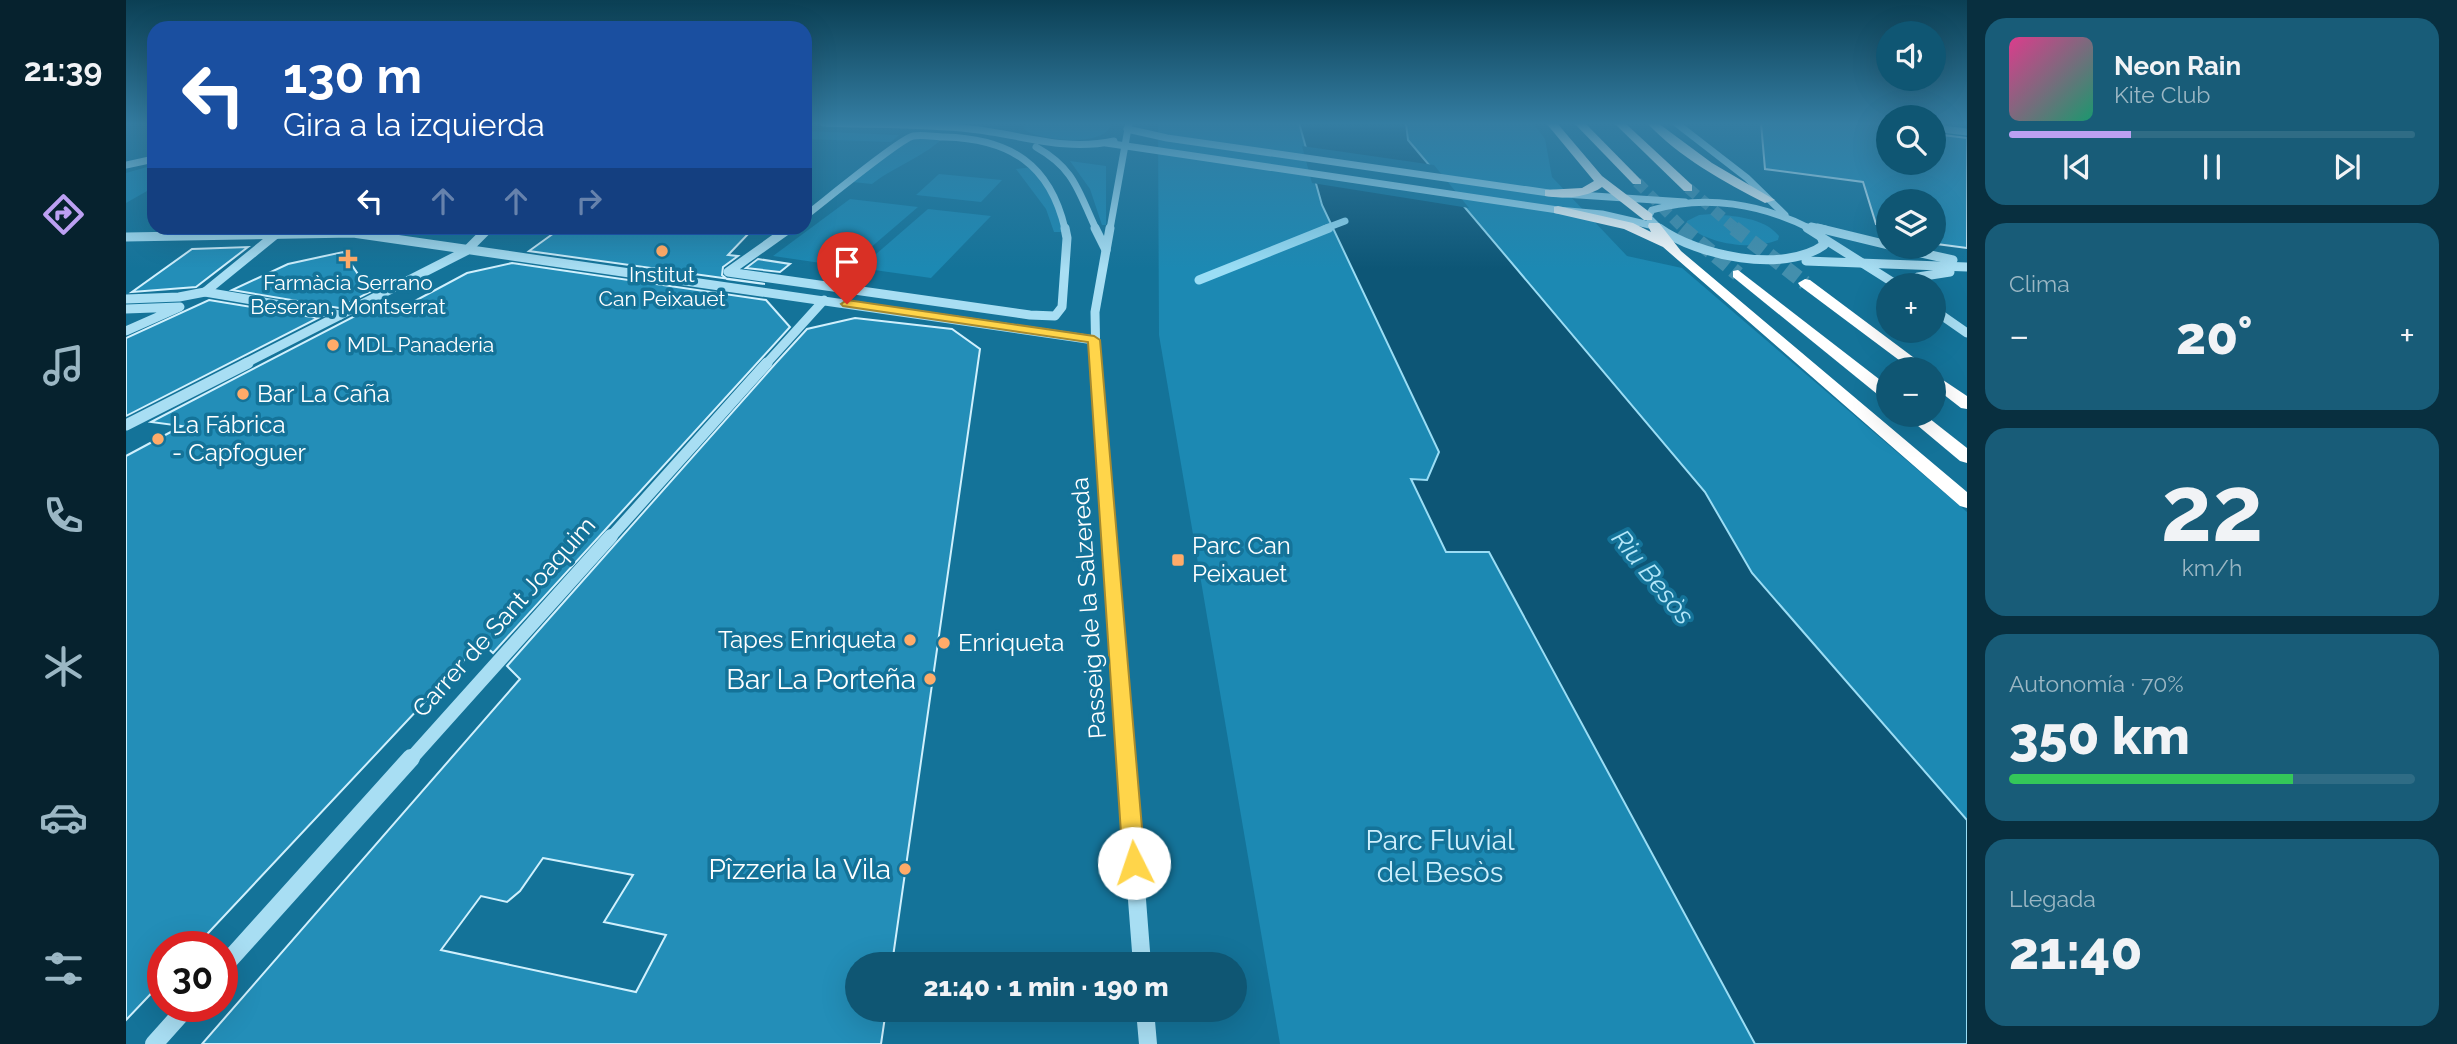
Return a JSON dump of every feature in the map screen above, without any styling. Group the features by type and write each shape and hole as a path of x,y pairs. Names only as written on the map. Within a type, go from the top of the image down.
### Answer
{"highway":[{"path":"1586,172 1599,189"},
{"path":"1626,172 1636,182"},
{"path":"1671,172 1688,188"},
{"path":"1716,172 1769,200"},
{"path":"1549,193 1599,189 1621,199 1651,222 1665,244"},
{"path":"1558,210 1626,223 1656,237 1967,502"},
{"path":"1738,274 1876,384"},
{"path":"1805,283 1905,357"},
{"path":"1946,388 1967,404"},
{"path":"1929,427 1967,457"}],"street":[{"path":"812,211 864,172"},
{"path":"779,235 728,272 1030,315 1055,316 1062,307 1066,238 1060,208 1049,187 1036,172"},
{"path":"1069,172 1106,250"},
{"name":"Passeig de la Salzereda","path":"1120,172 1095,312 1094,340 1141,952"},
{"path":"1303,172 1558,210"},
{"path":"1402,172 1549,193"},
{"path":"1739,172 1790,219 1879,273"},
{"path":"1621,199 1737,205 1876,243"},
{"path":"1651,222 1652,210 1665,204 1685,202"},
{"path":"1626,223 1651,222 1669,236 1721,253 1781,260 1967,267"},
{"path":"126,237 275,235"},
{"path":"205,292 275,235"},
{"path":"366,235 1094,340"},
{"path":"126,425 466,251 482,235"},
{"path":"1781,260 1819,252 1825,245 1821,236"},
{"path":"1938,259 1967,267"},
{"path":"1938,273 1967,267"},
{"path":"126,299 179,297 205,292 340,315"},
{"name":"Carrer de Sant Joaquim","path":"238,950 824,300"},
{"path":"126,309 180,307 126,331"},
{"path":"1946,318 1967,333"},
{"path":"154,1044 174,1022"},
{"path":"1146,1022 1148,1044"}],"green space":[{"path":"147,172 147,191 126,203 126,173"},
{"path":"865,172 890,172 872,184 852,182"},
{"path":"1018,172 1037,172 1049,187 1065,232 1054,232 1046,209"},
{"path":"1078,172 1106,172 1106,225 1102,225 1090,189"},
{"name":"Parc Fluvial del Besòs","path":"1158,172 1313,172 1322,205 1439,452 1427,480 1412,479 1489,551 1755,1044 1280,1044 1159,335"},
{"path":"1435,172 1551,172 1552,177 1627,256 1682,268 1967,512 1967,820 1752,573 1705,492"},
{"path":"939,174 1002,180 981,202 916,195"},
{"path":"850,199 918,207 848,267 773,256 801,235 812,235 812,227"},
{"path":"928,209 991,216 931,278 860,268"},
{"path":"1711,214 1757,221 1773,230 1779,236 1778,240 1756,245 1730,244 1706,237 1687,225 1687,221 1699,215"}],"water":[{"name":"Riu Besòs","path":"1313,172 1435,172 1705,492 1752,573 1967,820 1967,1044 1755,1044 1489,552 1446,552 1411,479 1427,480 1439,452 1322,205"}],"pier":[{"path":"1309,172 1439,172 1469,208 1312,183"}],"building":[{"path":"1786,172 1946,175 1946,172 1967,172 1967,248 1946,245 1946,189 1876,189 1876,224 1863,182"},
{"name":"Institut Can Peixauet","path":"551,235 747,235 728,255 738,256 723,267 722,275 727,279 529,251"},
{"path":"248,247 196,287 132,292 192,249"},
{"path":"343,252 370,292 339,308 232,290 288,264"},
{"path":"758,259 790,264 780,272 746,268"},
{"path":"512,263 766,300 790,327 493,653 481,642 210,931 147,931 147,998 126,1020 126,456 182,426 151,422 378,304 387,316 467,273"},
{"path":"209,300 318,318 126,416 126,338"},
{"path":"855,318 952,329 980,349 894,952 845,952 845,1022 884,1022 881,1044 202,1044 221,1022 238,1022 238,1003 520,679 507,666 807,329","holes":["543,858 633,875 604,922 666,935 636,992 441,950 481,896 507,902 520,891"]}],"waterway":[{"path":"1324,229 1345,221"},
{"path":"1199,280 1329,228"}],"tunnel":[{"path":"1637,182 1684,229"},
{"path":"1688,188 1736,229"},
{"path":"1682,228 1738,274"},
{"path":"1734,228 1805,283"}],"place":[{"name":"Institut Can Peixauet","path":"662,251"},
{"name":"Farmàcia Serrano Beseran, Montserrat","path":"348,259"},
{"name":"MDL Panaderia","path":"333,345"},
{"name":"Bar La Caña","path":"243,394"},
{"name":"La Fábrica - Capfoguer","path":"158,439"},
{"name":"Parc Can Peixauet","path":"1178,560"},
{"name":"Tapes Enriqueta","path":"910,640"},
{"name":"Enriqueta","path":"944,643"},
{"name":"Bar La Porteña","path":"930,679"},
{"name":"Pîzzeria la Vila","path":"905,869"}],"route":[{"path":"847,304 1094,340 1134,863"}]}
